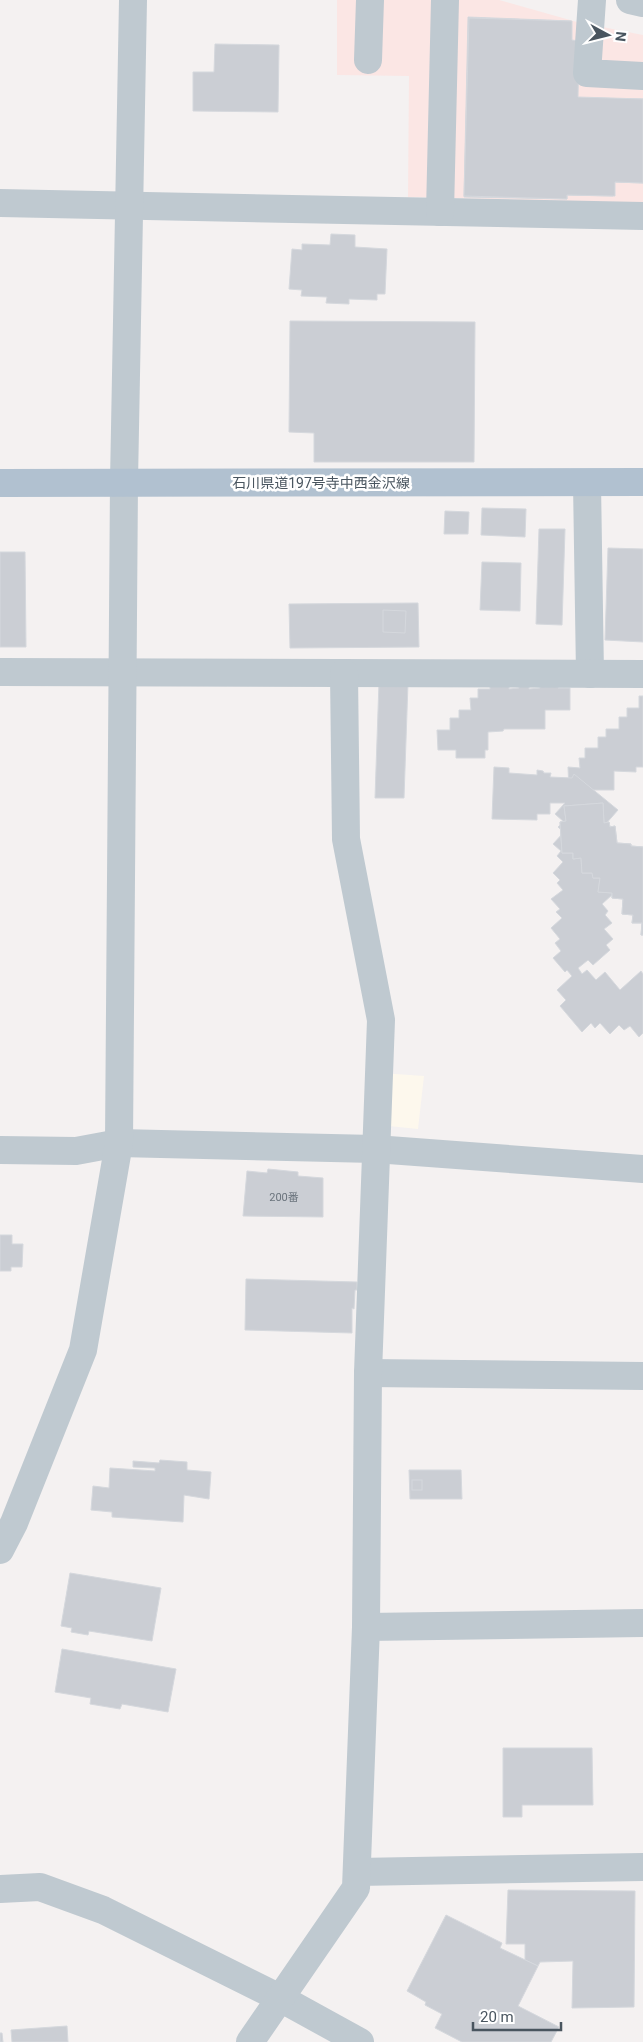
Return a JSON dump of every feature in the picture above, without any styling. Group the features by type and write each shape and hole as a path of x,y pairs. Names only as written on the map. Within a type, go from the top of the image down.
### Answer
{"main road":[{"name":"石川県道197号寺中西金沢線","path":"0,483 643,482"}],"street":[{"path":"0,1550 14,1523 82,1350 119,1143 121,672 133,0"},
{"path":"368,60 370,0"},
{"path":"440,212 444,0"},
{"path":"592,0 587,73 643,76"},
{"path":"630,0 643,3"},
{"path":"0,203 643,216"},
{"path":"587,483 590,674"},
{"path":"0,672 643,674"},
{"path":"250,2042 356,1888 366,1627 368,1373 381,1020 346,839 344,673"},
{"path":"0,1150 76,1151 119,1143 375,1149 643,1170"},
{"path":"368,1373 643,1376"},
{"path":"366,1627 643,1623"},
{"path":"357,1872 643,1867"},
{"path":"0,1889 40,1888 103,1910 280,1998 360,2042"}],"shaded area":[{"path":"337,0 499,0 577,22 643,35 643,203 408,197 409,76 337,75"},
{"path":"381,1073 424,1076 418,1129 379,1125"}],"building":[{"path":"468,17 571,21 571,41 579,41 577,107 591,107 591,98 643,99 643,183 614,182 613,196 567,195 567,199 464,197"},
{"path":"469,18 572,21 572,40 579,41 578,97 643,99 643,183 615,182 615,196 567,195 567,199 464,196"},
{"path":"215,44 279,45 278,112 193,111 193,72 214,72"},
{"path":"331,234 355,235 355,247 387,249 385,294 377,294 377,300 349,299 349,304 326,303 327,297 301,296 302,290 289,289 292,249 302,250 302,244 330,245"},
{"path":"290,321 475,322 474,462 314,462 314,433 289,432"},
{"path":"482,508 526,509 525,537 481,535"},
{"path":"445,511 469,512 468,534 444,534"},
{"path":"539,529 565,529 562,625 536,624"},
{"path":"608,548 643,549 643,642 605,640"},
{"path":"0,552 25,552 26,647 0,647"},
{"path":"482,562 521,563 520,611 480,610"},
{"path":"418,603 419,647 290,648 289,604"},
{"path":"383,610 406,611 405,633 383,632"},
{"path":"379,682 408,683 404,798 375,798"},
{"path":"519,683 529,684 529,689 540,688 540,684 558,683 558,688 570,688 570,710 545,710 545,729 504,729 503,731 488,732 488,750 485,750 485,758 456,758 456,750 438,750 437,730 450,730 450,718 459,718 459,710 471,710 470,698 478,698 478,689 490,689 490,684 509,684 509,689 519,688"},
{"path":"639,696 643,696 643,767 636,767 636,772 614,771 614,790 569,790 568,767 580,768 579,758 585,758 585,748 598,748 598,737 606,737 606,729 619,729 619,717 627,717 627,708 639,708"},
{"path":"494,767 509,768 509,773 537,775 537,770 543,771 544,773 551,773 550,777 572,778 574,774 618,810 604,826 614,835 603,846 612,854 609,857 616,865 616,875 605,884 613,894 602,904 608,911 605,915 612,923 604,929 613,939 606,945 610,950 593,965 588,960 578,968 582,974 587,970 596,980 605,972 620,990 641,971 643,974 643,1033 639,1037 630,1026 624,1030 619,1025 610,1034 600,1023 595,1028 591,1023 582,1032 560,1006 566,1000 557,990 572,976 567,970 565,972 553,958 561,951 555,943 560,939 551,928 562,918 556,912 560,909 551,899 563,890 557,883 560,880 553,873 563,862 557,856 561,851 553,844 564,832 558,827 564,822 555,814 565,803 550,803 550,814 537,814 537,820 492,819"},
{"path":"603,803 604,823 609,822 610,827 615,826 617,843 643,847 643,935 641,935 642,923 632,923 633,915 622,914 623,899 612,898 612,893 598,892 600,878 593,878 592,873 582,873 581,858 573,859 573,853 562,853 560,822 566,821 564,806"},
{"path":"603,803 604,823 609,822 610,827 615,826 617,843 643,847 643,935 641,935 642,923 632,923 633,915 622,914 623,899 612,898 612,893 598,892 600,878 593,878 592,873 582,873 581,858 573,859 573,853 562,853 560,822 566,821 564,806"},
{"path":"268,1169 298,1172 298,1176 323,1178 323,1217 243,1216 247,1171 267,1173"},
{"path":"0,1235 12,1235 12,1244 23,1244 22,1267 11,1267 11,1271 0,1271"},
{"path":"246,1279 357,1282 354,1309 352,1308 352,1333 245,1330"},
{"path":"160,1460 187,1462 187,1470 211,1472 209,1499 184,1495 183,1522 112,1517 112,1512 91,1510 93,1486 109,1488 110,1468 155,1471 155,1468 133,1467 133,1461 159,1463"},
{"path":"409,1470 461,1470 462,1499 410,1499"},
{"path":"412,1480 422,1480 422,1490 412,1490"},
{"path":"70,1573 161,1588 152,1641 89,1631 88,1635 71,1632 72,1628 61,1626"},
{"path":"62,1649 176,1669 168,1712 122,1704 120,1709 90,1704 91,1698 55,1692"},
{"path":"503,1748 592,1748 593,1805 522,1805 522,1817 503,1817"},
{"path":"508,1890 635,1891 634,2007 572,2008 573,1961 540,1962 538,1966 525,1960 525,1944 506,1944"},
{"path":"446,1915 502,1943 500,1948 538,1966 518,2006 559,2027 551,2042 462,2042 435,2028 442,2014 425,2005 426,2002 407,1991"},
{"path":"67,2026 68,2042 12,2042 11,2030"},
{"path":"0,2033 2,2033 3,2042 0,2042"}]}
